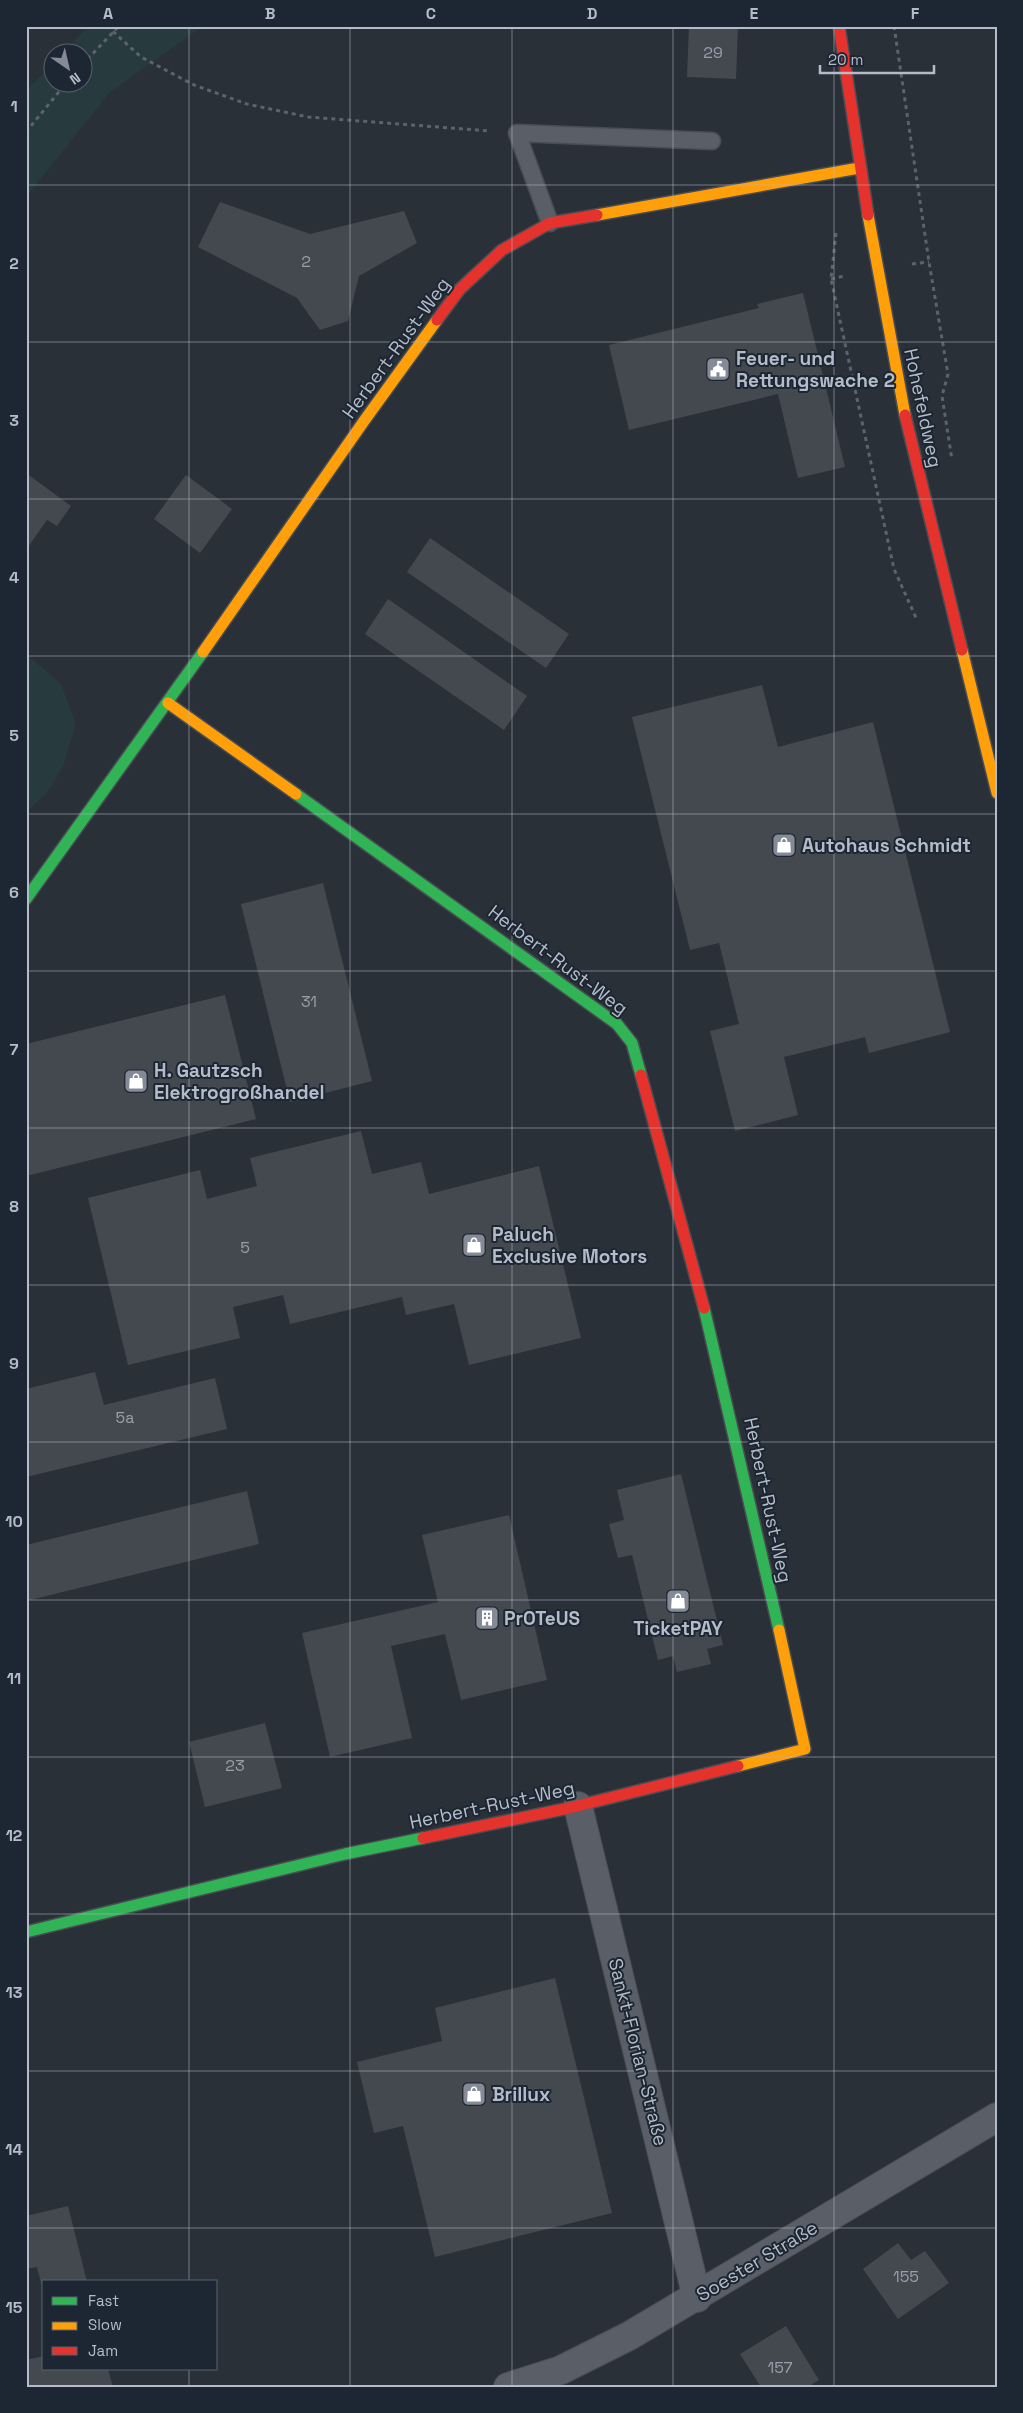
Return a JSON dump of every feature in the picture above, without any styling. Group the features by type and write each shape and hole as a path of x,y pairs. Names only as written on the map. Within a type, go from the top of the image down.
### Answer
{"street":[{"name":"Hohefeldweg","path":"839,26 859,168 910,442 997,793"},
{"name":"Herbert-Rust-Weg","path":"26,899 168,703 364,421 460,289 502,250 550,223 859,168"},
{"name":"Herbert-Rust-Weg","path":"26,1932 344,1854 578,1806 805,1750 728,1401 692,1254 632,1043 617,1024 168,703"},
{"name":"Sankt-Florian-Straße","path":"578,1806 697,2298"},
{"name":"Soester Straße","path":"508,2387 561,2370 629,2336 697,2298 997,2117"}],"lane":[{"path":"550,223 517,133 712,141"}],"path":[{"path":"107,26 141,57 194,85 247,104 308,117 517,133"},
{"path":"92,55 119,26"},
{"path":"894,26 929,262 948,374 942,396 953,469"},
{"path":"26,132 60,92"},
{"path":"834,238 831,279 894,569"}],"green space":[{"path":"89,26 203,26 109,93 26,197 26,91 42,74 42,92 92,92 92,42 74,42"},
{"path":"26,654 61,684 76,724 63,766 47,793 26,812"}],"building":[{"path":"689,26 738,26 736,79 687,77"},
{"path":"220,202 310,234 404,211 417,243 359,276 348,321 320,330 297,298 198,247"},
{"name":"Feuer- und Rettungswache 2","path":"803,293 845,467 798,478 778,394 629,430 609,345 759,308 757,304"},
{"path":"26,473 71,506 57,526 47,520 28,547 26,546"},
{"path":"186,475 232,509 200,553 154,519"},
{"path":"430,538 569,634 546,668 407,572"},
{"path":"388,599 527,696 504,730 365,634"},
{"name":"Autohaus Schmidt","path":"762,685 778,747 873,722 950,1032 869,1053 865,1037 784,1057 798,1115 735,1131 710,1031 739,1024 719,943 690,950 632,717"},
{"path":"323,883 372,1081 290,1102 241,904"},
{"name":"H. Gautzsch Elektrogroßhandel","path":"225,995 256,1119 26,1176 26,1044"},
{"path":"361,1131 372,1174 421,1162 429,1194 539,1166 581,1338 469,1365 454,1304 406,1315 402,1297 290,1324 283,1295 233,1307 240,1338 128,1365 88,1198 200,1170 207,1199 257,1186 250,1158"},
{"path":"95,1372 104,1405 215,1378 227,1429 26,1477 26,1389"},
{"name":"TicketPAY","path":"681,1474 723,1645 707,1649 711,1664 677,1672 673,1656 658,1660 632,1555 618,1558 609,1524 624,1520 617,1490"},
{"path":"247,1491 259,1544 26,1601 26,1545"},
{"path":"509,1515 547,1680 461,1700 445,1634 391,1646 412,1738 330,1757 302,1633 438,1602 422,1535"},
{"path":"265,1723 282,1788 205,1807 189,1742"},
{"name":"Brillux","path":"555,1978 612,2213 435,2257 403,2126 374,2133 357,2062 442,2041 435,2008"},
{"path":"68,2206 86,2280 42,2280 42,2287 37,2267 26,2269 26,2216"},
{"path":"898,2243 911,2260 925,2251 949,2283 898,2319 863,2269"},
{"path":"786,2326 819,2380 808,2387 761,2387 740,2354"},
{"path":"42,2356 42,2370 108,2370 113,2387 26,2387 26,2360"}],"traffic: fast":[{"path":"26,899 203,652"},
{"path":"296,794 617,1024 632,1043 641,1075"},
{"path":"704,1308 779,1630"},
{"path":"26,1932 345,1854 423,1838"}],"traffic: slow":[{"path":"597,215 859,168"},
{"path":"868,215 905,415"},
{"path":"203,652 437,320"},
{"path":"962,650 997,793"},
{"path":"168,703 296,794"},
{"path":"738,1766 805,1749 779,1630"}],"traffic: jam":[{"path":"839,26 868,215"},
{"path":"437,320 460,289 502,250 550,223 597,215"},
{"path":"905,415 962,650"},
{"path":"641,1075 704,1308"},
{"path":"423,1838 569,1808 738,1766"}],"place":[{"name":"Feuer- und Rettungswache 2","path":"718,369"},
{"name":"Autohaus Schmidt","path":"784,845"},
{"name":"H. Gautzsch Elektrogroßhandel","path":"136,1081"},
{"name":"Paluch Exclusive Motors","path":"474,1245"},
{"name":"TicketPAY","path":"678,1601"},
{"name":"PrOTeUS","path":"487,1618"},
{"name":"Brillux","path":"474,2094"}]}
